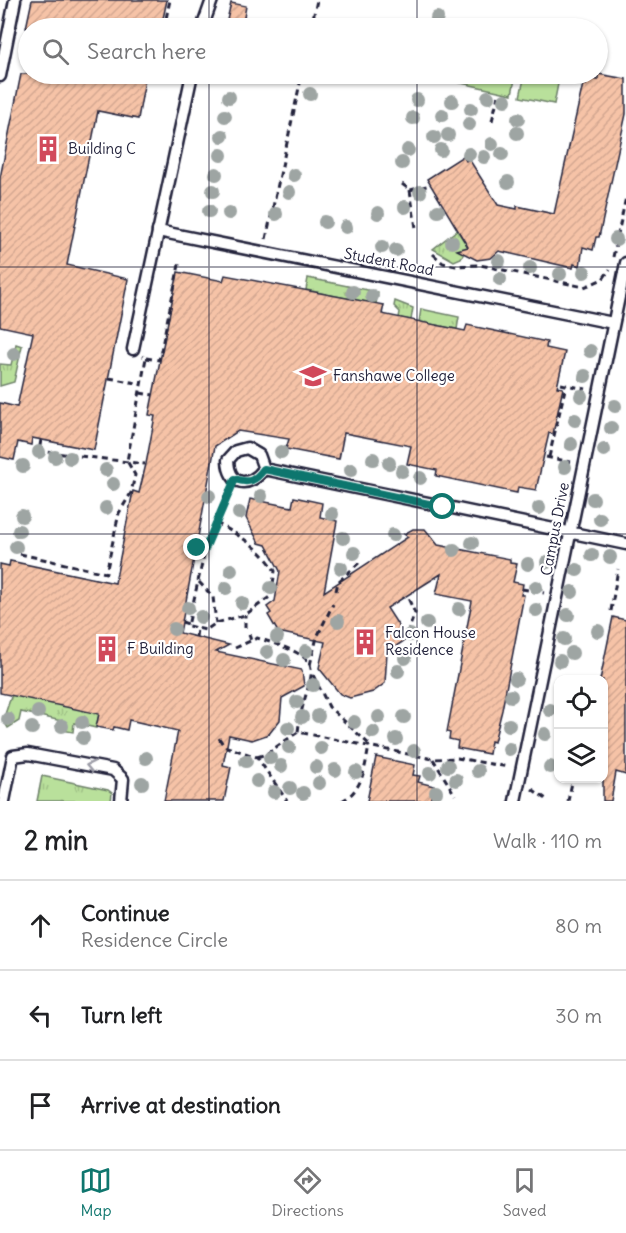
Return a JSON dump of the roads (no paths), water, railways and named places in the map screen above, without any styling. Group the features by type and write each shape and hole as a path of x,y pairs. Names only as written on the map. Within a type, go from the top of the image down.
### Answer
{"lane":[{"path":"0,76 15,0"},
{"path":"206,18 212,0"},
{"path":"133,349 190,84"},
{"name":"Student Road","path":"159,231 614,323"},
{"name":"Campus Drive","path":"515,801 626,263"},
{"path":"247,448 258,455 264,469 254,480 244,483 235,479 228,472 228,460 236,451 247,448"},
{"path":"264,469 626,544"},
{"path":"4,801 13,756 28,754 113,770 123,779 121,801"}],"place":[{"name":"Building C","path":"48,149"},
{"name":"Fanshawe College","path":"313,376"},
{"name":"Falcon House Residence","path":"365,642"},
{"name":"F Building","path":"107,649"}]}
